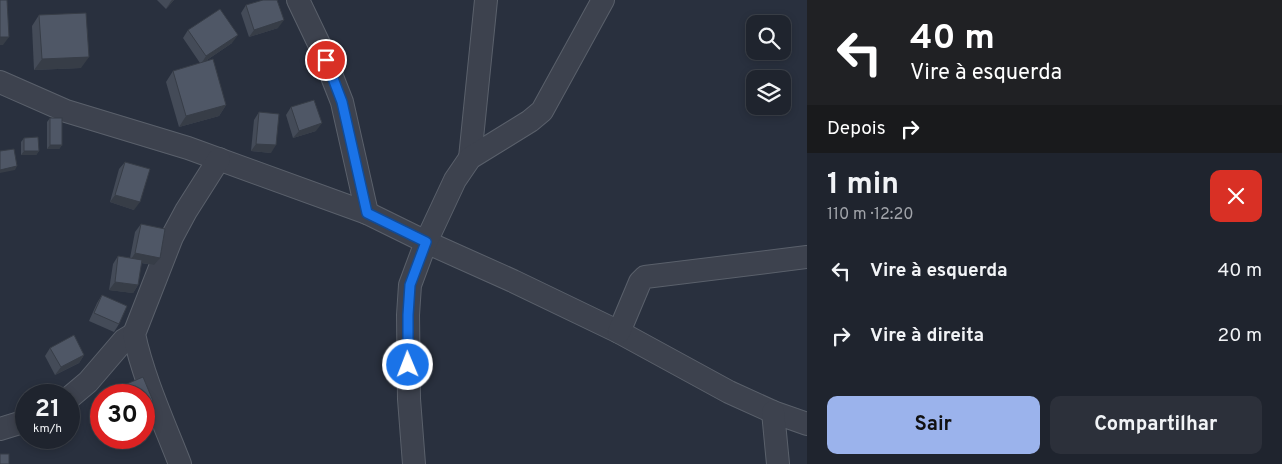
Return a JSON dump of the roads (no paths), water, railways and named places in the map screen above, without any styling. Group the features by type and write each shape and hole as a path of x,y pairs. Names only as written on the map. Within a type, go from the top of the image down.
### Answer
{"street":[{"path":"298,0 320,46 342,102 367,213"},
{"path":"470,158 486,0"},
{"path":"414,464 409,398 408,315 410,285 426,242 455,180 470,158 530,121 542,111 603,0"},
{"path":"0,82 66,111 188,148 367,213 619,332 729,392 773,412 807,424"},
{"path":"180,464 158,408 134,334 172,237 186,210 219,159"},
{"path":"619,332 640,282 645,277 807,257"},
{"path":"80,389 124,340 134,334"},
{"path":"773,412 778,464"},
{"path":"0,429 15,424"}]}
